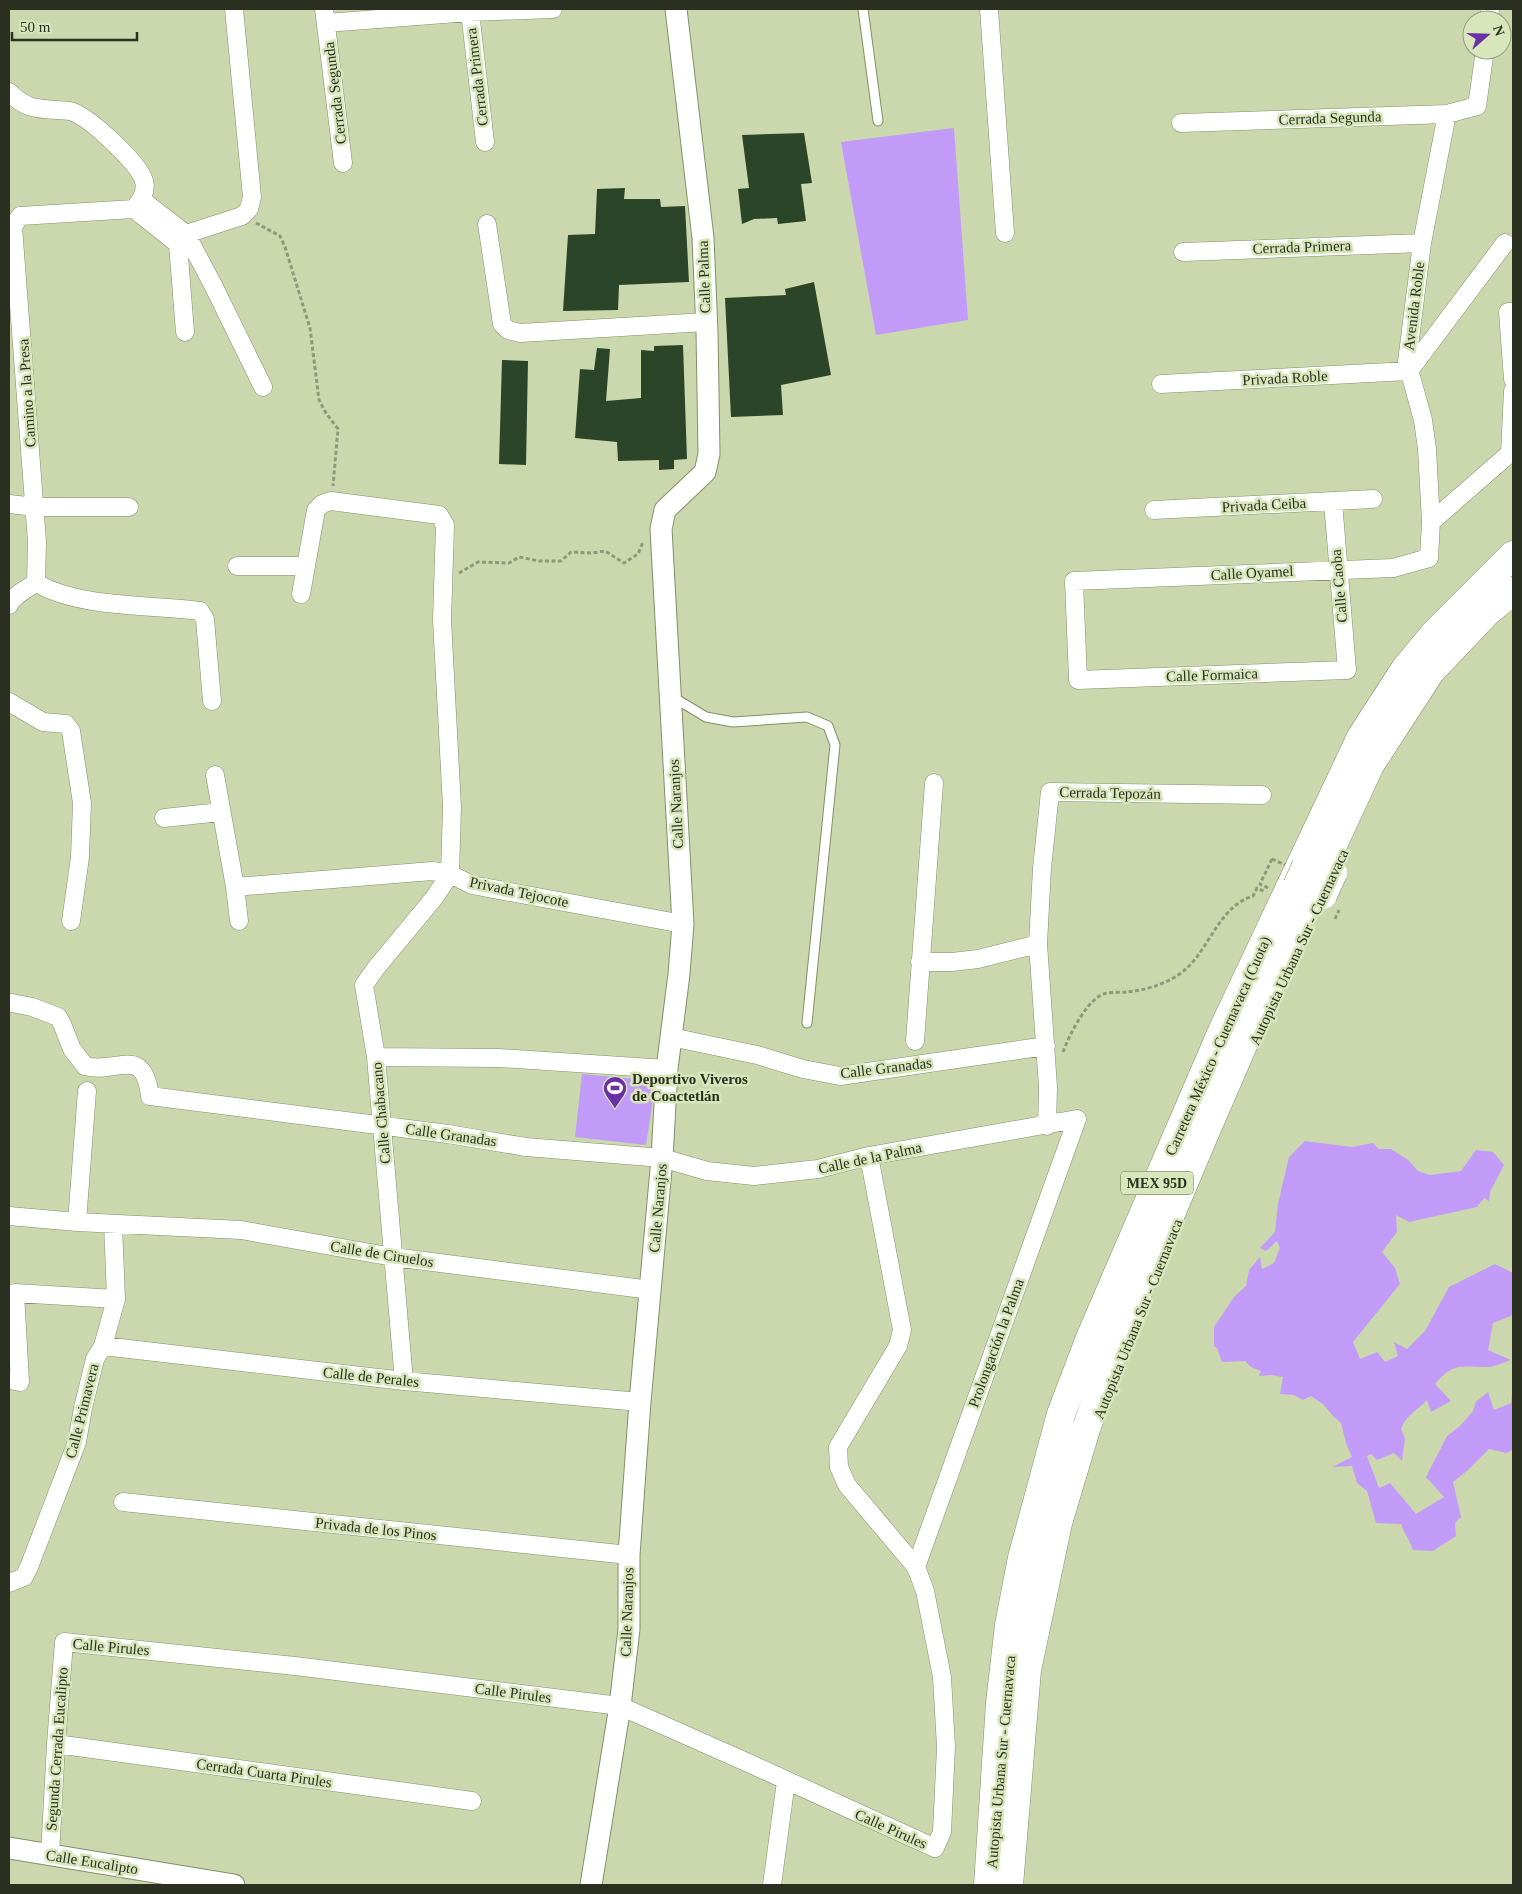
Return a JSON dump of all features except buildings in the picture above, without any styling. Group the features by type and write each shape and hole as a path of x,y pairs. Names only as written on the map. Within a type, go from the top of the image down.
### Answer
{"highway":[{"name":"Carretera México - Cuernavaca (Cuota)","path":"989,1885 1000,1703 1009,1625 1022,1558 1061,1414 1090,1338 1223,1029 1361,737 1405,669 1434,634 1513,555"},
{"name":"Autopista Urbana Sur - Cuernavaca","path":"989,1885 1003,1709 1017,1605 1038,1514 1061,1430 1102,1318 1334,804 1374,730 1419,668 1513,563"},
{"name":"Carretera México - Cuernavaca (Cuota)","path":"1010,1885 1026,1670 1058,1523 1086,1429 1116,1344 1285,948 1370,764 1431,670 1487,612 1513,591"},
{"name":"Autopista Urbana Sur - Cuernavaca","path":"1014,1885 1024,1716 1039,1619 1057,1541 1084,1453 1208,1148 1284,978 1370,794 1430,682 1488,616 1513,591"}],"street":[{"path":"186,234 242,216 249,209 252,197 234,9"},
{"path":"325,16 553,9"},
{"name":"Calle Palma","path":"661,528 665,510 705,472 709,454 707,331 702,238 676,9"},
{"path":"989,9 1005,233"},
{"name":"Cerrada Primera","path":"470,12 485,142"},
{"name":"Cerrada Segunda","path":"325,16 343,164"},
{"name":"Cerrada Segunda","path":"1181,123 1447,114 1477,106 1484,60"},
{"path":"9,92 18,101 34,108 71,111 97,127 138,168 145,183 138,204"},
{"name":"Avenida Roble","path":"1429,558 1432,522 1427,449 1423,420 1407,362 1422,243 1447,114"},
{"path":"138,204 186,234 263,387"},
{"path":"138,204 178,244 185,332"},
{"name":"Camino a la Presa","path":"36,583 36,506 16,350 13,227 20,216 138,204"},
{"path":"487,224 502,324 508,330 520,333 706,322"},
{"name":"Cerrada Primera","path":"1183,252 1422,243"},
{"path":"1409,372 1505,244"},
{"path":"1513,312 1508,312 1513,379"},
{"name":"Privada Roble","path":"1161,384 1409,372"},
{"path":"1432,522 1510,454 1513,391"},
{"name":"Privada Ceiba","path":"1154,510 1373,499"},
{"path":"302,594 305,566 316,510 322,504 331,501 440,515 444,525 442,620 452,807 450,874"},
{"name":"Calle Caoba","path":"1333,502 1347,670"},
{"path":"9,504 129,507"},
{"name":"Calle Naranjos","path":"591,1885 620,1706 629,1629 629,1555 640,1402 662,1158 667,1069 679,974 683,924 661,528"},
{"name":"Calle Oyamel","path":"1078,680 1074,581 1393,568 1429,558"},
{"path":"238,566 305,566"},
{"path":"9,605 19,593 36,583 44,588 68,595 103,602 200,611 205,619 212,701"},
{"name":"Calle Formaica","path":"1078,680 1347,670"},
{"path":"9,702 44,722 66,724 71,730 82,804 80,857 71,921"},
{"path":"215,774 235,887 239,921"},
{"path":"915,1041 934,784"},
{"name":"Cerrada Tepozán","path":"1047,1126 1046,1046 1038,944 1042,868 1050,792 1262,795"},
{"path":"164,818 221,812"},
{"name":"Privada Tejocote","path":"235,887 423,872 450,874 472,885 683,924"},
{"name":"Calle Chabacano","path":"404,1381 376,1058 364,985 434,898 450,874"},
{"path":"920,962 952,962 978,959 1038,944"},
{"name":"Calle Granadas","path":"12,1003 32,1007 58,1016 72,1049 85,1066 98,1068 125,1064 136,1066 145,1075 150,1096 448,1134 526,1147 662,1158"},
{"name":"Calle Granadas","path":"671,1037 757,1055 803,1069 840,1076 1046,1046"},
{"path":"376,1058 499,1058 667,1069"},
{"path":"77,1222 86,1091"},
{"name":"Calle de la Palma","path":"662,1158 707,1171 754,1176 818,1169 869,1156 1047,1126 1077,1119"},
{"name":"Prolongación la Palma","path":"916,1567 1077,1119"},
{"path":"869,1156 902,1330 898,1346 838,1448 839,1467 847,1485 916,1567"},
{"name":"Calle de Ciruelos","path":"9,1216 77,1222 241,1230 393,1257 651,1290"},
{"name":"Calle Primavera","path":"9,1583 24,1577 29,1567 77,1442 95,1359 104,1346 116,1299 113,1224"},
{"path":"9,1380 20,1382 15,1293 116,1299"},
{"name":"Calle de Perales","path":"104,1346 404,1381 640,1402"},
{"name":"Privada de los Pinos","path":"123,1502 629,1555"},
{"name":"Calle Pirules","path":"64,1642 285,1665 620,1706 935,1848 942,1832 946,1747 944,1706 942,1677 927,1599 916,1567"},
{"name":"Segunda Cerrada Eucalipto","path":"50,1855 64,1642"},
{"name":"Cerrada Cuarta Pirules","path":"56,1744 472,1801"},
{"path":"772,1885 786,1781"},
{"name":"Calle Eucalipto","path":"9,1848 234,1885"}],"lane":[{"path":"863,9 878,121"},
{"path":"670,696 706,717 733,722 807,717 828,726 835,745 807,1023"}],"path":[{"path":"242,216 280,236 286,247 310,328 319,400 326,413 338,428 331,501"},
{"path":"444,584 478,562 509,563 519,557 539,561 561,561 571,552 592,553 605,551 624,563 638,554 646,534 661,528"},
{"path":"1062,1052 1080,1018 1099,996 1106,993 1139,990 1175,977 1200,955 1232,908 1243,899 1253,896 1257,888 1267,890 1260,884 1272,859"}],"shaded area":[{"path":"954,128 968,320 876,335 841,142"},
{"name":"Deportivo Viveros de Coactetlán","path":"582,1074 656,1081 646,1145 575,1137"},
{"path":"1305,1141 1352,1147 1373,1143 1379,1149 1391,1149 1408,1160 1418,1171 1430,1175 1461,1171 1476,1150 1493,1152 1504,1165 1490,1192 1489,1201 1484,1198 1477,1207 1409,1222 1396,1215 1397,1232 1382,1252 1395,1268 1400,1284 1353,1342 1360,1359 1377,1352 1385,1362 1398,1356 1394,1342 1407,1349 1425,1331 1449,1287 1495,1264 1513,1273 1513,1311 1511,1316 1493,1323 1488,1350 1511,1360 1491,1367 1458,1367 1447,1372 1435,1384 1451,1401 1431,1412 1427,1400 1406,1420 1401,1429 1405,1438 1402,1461 1394,1453 1377,1460 1371,1454 1367,1456 1379,1488 1390,1483 1416,1514 1444,1497 1426,1477 1447,1436 1460,1426 1473,1411 1476,1402 1488,1392 1494,1410 1511,1403 1513,1395 1513,1450 1506,1453 1489,1449 1453,1482 1461,1517 1455,1523 1456,1536 1433,1551 1413,1550 1401,1524 1376,1523 1367,1491 1357,1483 1352,1466 1332,1467 1352,1457 1341,1423 1323,1404 1311,1396 1303,1400 1294,1395 1280,1394 1283,1377 1259,1376 1261,1371 1251,1367 1245,1361 1222,1362 1217,1348 1214,1346 1214,1327 1234,1297 1246,1286 1249,1270 1260,1257 1262,1269 1274,1263 1280,1248 1277,1241 1266,1251 1260,1248 1275,1232 1278,1204 1289,1157"}],"place":[{"name":"Deportivo Viveros de Coactetlán","path":"615,1109"}]}
